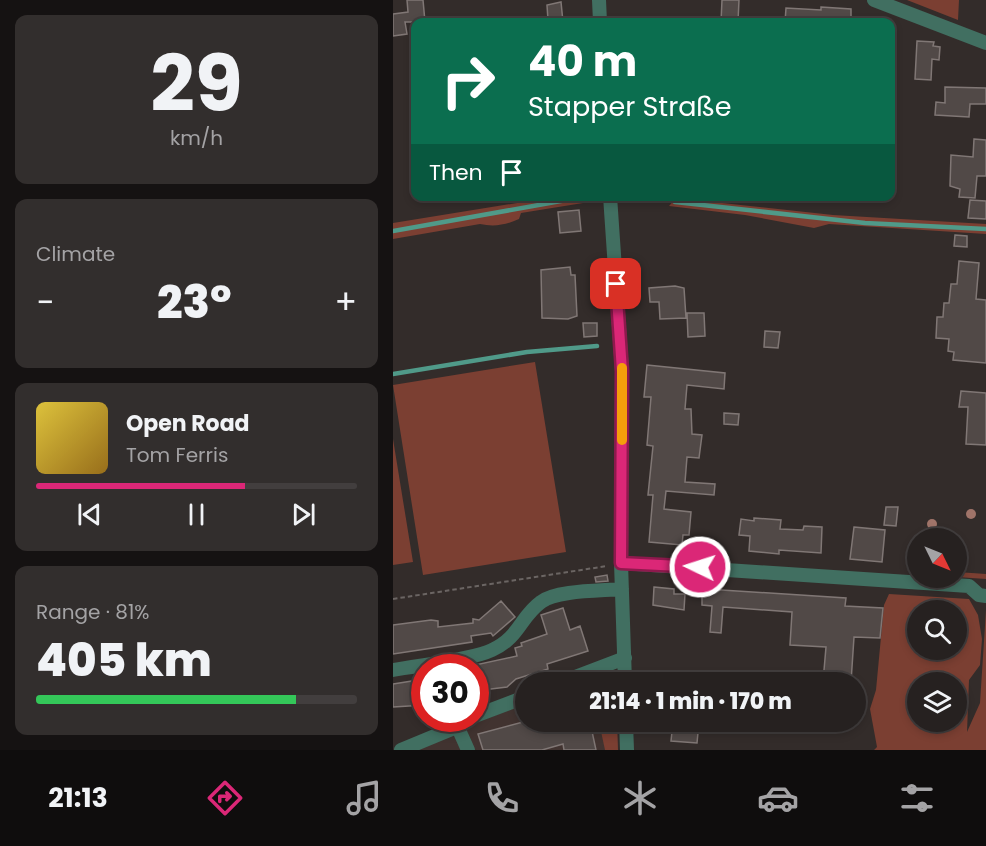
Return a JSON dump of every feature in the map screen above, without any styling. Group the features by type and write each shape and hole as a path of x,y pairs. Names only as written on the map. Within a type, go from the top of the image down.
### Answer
{"street":[{"path":"599,0 600,18"},
{"path":"874,0 986,44"},
{"path":"610,201 622,371 621,563 625,672"},
{"path":"621,563 969,586 979,595 986,596"},
{"path":"393,670 489,651 505,644 518,632 542,601 555,596 622,589"},
{"path":"588,672 625,658"},
{"path":"489,711 515,701"},
{"path":"401,750 442,732"},
{"path":"465,732 468,750"},
{"path":"626,732 627,750"}],"path":[{"path":"393,599 621,563"}],"shaded area":[{"path":"907,0 959,0 958,20"},
{"path":"529,201 596,201 521,213 519,219 505,224 480,224 393,239 393,223"},
{"path":"673,201 704,201 833,215 986,224 986,234 829,224 814,228 745,215 669,206"},
{"path":"535,362 566,552 423,575 393,385"},
{"path":"393,439 413,562 393,565"},
{"path":"967,573 986,574 986,579 967,578"},
{"path":"889,594 969,599 978,615 982,639 980,665 969,680 967,732 980,703 986,610 986,750 874,750 877,747 870,709 876,690 884,605"},
{"path":"515,708 515,732 617,732 618,750 406,750 453,732 489,732 489,718"},
{"path":"601,732 617,732 618,750 605,750"}],"building":[{"path":"407,0 423,0 425,18 411,18 411,22 405,22 407,34 393,36 393,14 408,12"},
{"path":"722,0 739,0 738,18 721,18"},
{"path":"561,2 563,18 548,18 547,5"},
{"path":"821,7 851,9 851,18 785,18 786,8 821,10"},
{"path":"917,41 934,42 933,46 940,47 939,60 932,59 931,80 915,79"},
{"path":"945,87 986,88 986,104 970,104 969,117 935,115 936,102 945,103"},
{"path":"974,139 986,140 986,176 977,176 975,198 959,197 960,189 950,186 951,155 973,157"},
{"path":"970,200 986,201 986,219 968,218"},
{"path":"579,210 581,231 560,233 558,212"},
{"path":"955,235 967,236 967,247 954,246"},
{"path":"959,261 979,263 976,299 986,300 986,363 953,360 954,352 948,351 949,339 936,338 937,317 943,317 944,303 949,303 951,284 957,284"},
{"path":"570,267 571,275 575,275 577,316 568,319 542,318 541,270"},
{"path":"675,286 684,288 686,318 660,319 659,302 650,302 649,288"},
{"path":"687,313 704,313 705,336 688,337"},
{"path":"583,323 597,323 597,336 584,337"},
{"path":"765,331 780,332 778,348 764,347"},
{"path":"647,365 725,373 724,389 687,385 685,409 691,409 692,434 702,435 699,458 687,457 685,482 715,484 714,495 666,491 664,509 691,512 689,535 683,535 682,545 649,542 653,495 648,495 653,446 647,445 651,397 644,397"},
{"path":"961,391 986,393 986,445 966,444 968,407 959,407"},
{"path":"724,413 739,414 738,425 724,424"},
{"path":"886,507 898,507 896,526 884,525"},
{"path":"754,518 781,520 780,529 803,530 804,526 822,527 821,553 779,550 779,554 749,551 750,536 739,535 741,519 754,521"},
{"path":"854,527 885,530 882,562 850,559"},
{"path":"607,575 608,581 596,582 595,577"},
{"path":"654,587 674,589 674,594 685,594 684,610 653,605"},
{"path":"706,589 846,598 845,606 883,608 880,638 854,637 852,672 824,672 826,647 790,645 792,612 723,607 721,633 710,632 712,606 702,605 702,594 706,594"},
{"path":"501,601 515,617 493,636 491,633 471,636 472,642 393,654 393,625 431,620 438,621 438,627 473,623 473,619 479,620"},
{"path":"563,608 570,630 580,626 588,651 547,664 548,669 538,672 515,672 515,680 507,687 489,689 489,662 517,656 515,648 522,646 521,643 547,634 541,615"},
{"path":"411,681 411,706 393,707 393,684"},
{"path":"515,724 515,732 592,732 596,750 564,750 563,744 542,750 483,750 478,734"},
{"path":"672,732 698,732 697,743 671,741"}],"waterway":[{"path":"393,231 561,201"},
{"path":"675,202 865,223 986,229"},
{"path":"393,374 527,352 597,346"}],"slow traffic":[{"path":"622,368 622,440"}],"route":[{"path":"616,284 622,371 621,563 700,567"}]}
